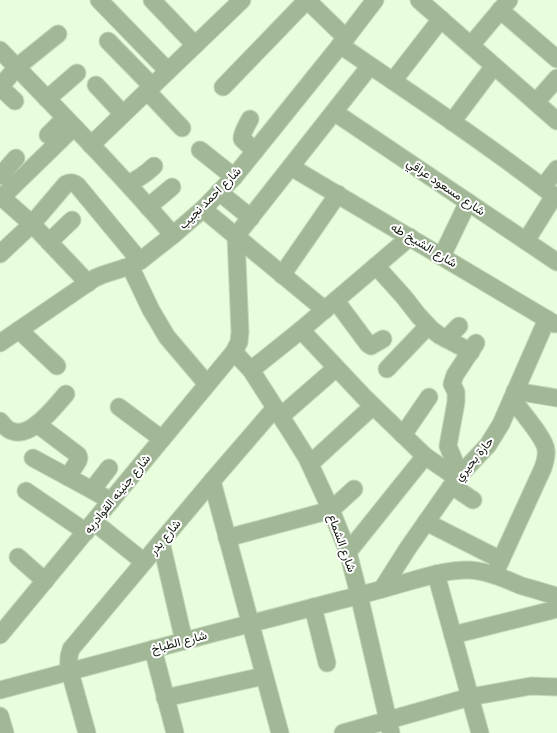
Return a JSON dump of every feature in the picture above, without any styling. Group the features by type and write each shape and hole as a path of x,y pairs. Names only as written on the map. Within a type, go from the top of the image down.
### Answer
{"street":[{"path":"99,0 168,71"},
{"path":"152,0 195,45"},
{"path":"91,145 242,0"},
{"path":"223,87 307,0 343,41 370,66 452,122 551,193"},
{"name":"شارع احمد نجيب","path":"0,343 95,278 135,263 173,235 204,209 234,177 375,0"},
{"path":"419,0 557,121"},
{"path":"471,45 505,5 557,59"},
{"path":"393,81 441,19"},
{"path":"15,102 0,87 17,67 58,34"},
{"path":"108,41 182,128"},
{"path":"0,50 128,184 173,235"},
{"path":"234,352 239,342 240,332 236,236 370,66"},
{"path":"452,122 494,66"},
{"path":"47,99 77,73"},
{"path":"536,102 557,78"},
{"path":"96,85 123,114"},
{"name":"شارع مسعود عراقي","path":"334,112 557,262"},
{"path":"250,119 242,135 242,139 255,151"},
{"path":"48,135 70,122"},
{"path":"70,122 1,197 32,224 88,283"},
{"path":"200,150 234,177"},
{"path":"0,176 16,158"},
{"path":"128,184 142,177 154,166"},
{"name":"شارع الشيخ طه","path":"291,167 552,322"},
{"path":"526,241 551,193 557,169"},
{"path":"0,254 32,224 66,184 73,183 77,185 135,263 151,310 167,337 207,384"},
{"path":"148,207 172,187"},
{"path":"219,192 250,218"},
{"path":"282,275 338,194"},
{"path":"442,256 468,202"},
{"path":"204,209 282,275 330,306 368,344 371,346 383,339"},
{"path":"49,242 72,220"},
{"path":"251,370 330,306 410,237"},
{"path":"376,266 428,326 439,335 473,348 455,375 452,384 456,392 456,402 448,446 456,480"},
{"name":"حارة بحيري","path":"382,589 408,548 456,480 488,445 501,424 514,395 552,322"},
{"path":"387,369 428,326"},
{"path":"446,338 459,326"},
{"path":"19,330 57,366"},
{"path":"301,330 373,406 425,456 456,480 473,500"},
{"name":"شارع الشماع","path":"234,352 251,370 292,434 310,464 331,510 348,552 389,727"},
{"name":"شارع جنينه القوادريه","path":"0,636 234,352"},
{"name":"شارع بدر","path":"87,733 68,663 71,650 212,481 278,412 336,368"},
{"path":"0,421 11,431 20,432 32,428 42,421 66,394"},
{"path":"514,395 557,398"},
{"path":"498,568 543,468 547,451 544,441 514,395"},
{"path":"403,435 429,397"},
{"path":"310,464 373,406"},
{"path":"119,407 162,439"},
{"path":"37,424 78,455 78,461 68,477"},
{"path":"348,552 425,456"},
{"path":"33,458 111,501"},
{"path":"92,490 109,468"},
{"path":"212,481 280,733"},
{"path":"227,538 331,510 354,489"},
{"path":"26,491 90,527 144,562"},
{"path":"426,522 524,586 557,596"},
{"path":"161,542 184,641"},
{"path":"18,557 45,581"},
{"name":"شارع الطباخ","path":"0,690 250,623 359,596 436,574 454,571 498,568"},
{"path":"436,574 480,733"},
{"path":"313,607 327,663"},
{"path":"453,635 557,609"},
{"path":"153,649 175,733"},
{"path":"165,698 264,676"},
{"path":"343,733 389,727 470,696 531,686 557,687"},
{"path":"0,716 5,733"}]}
